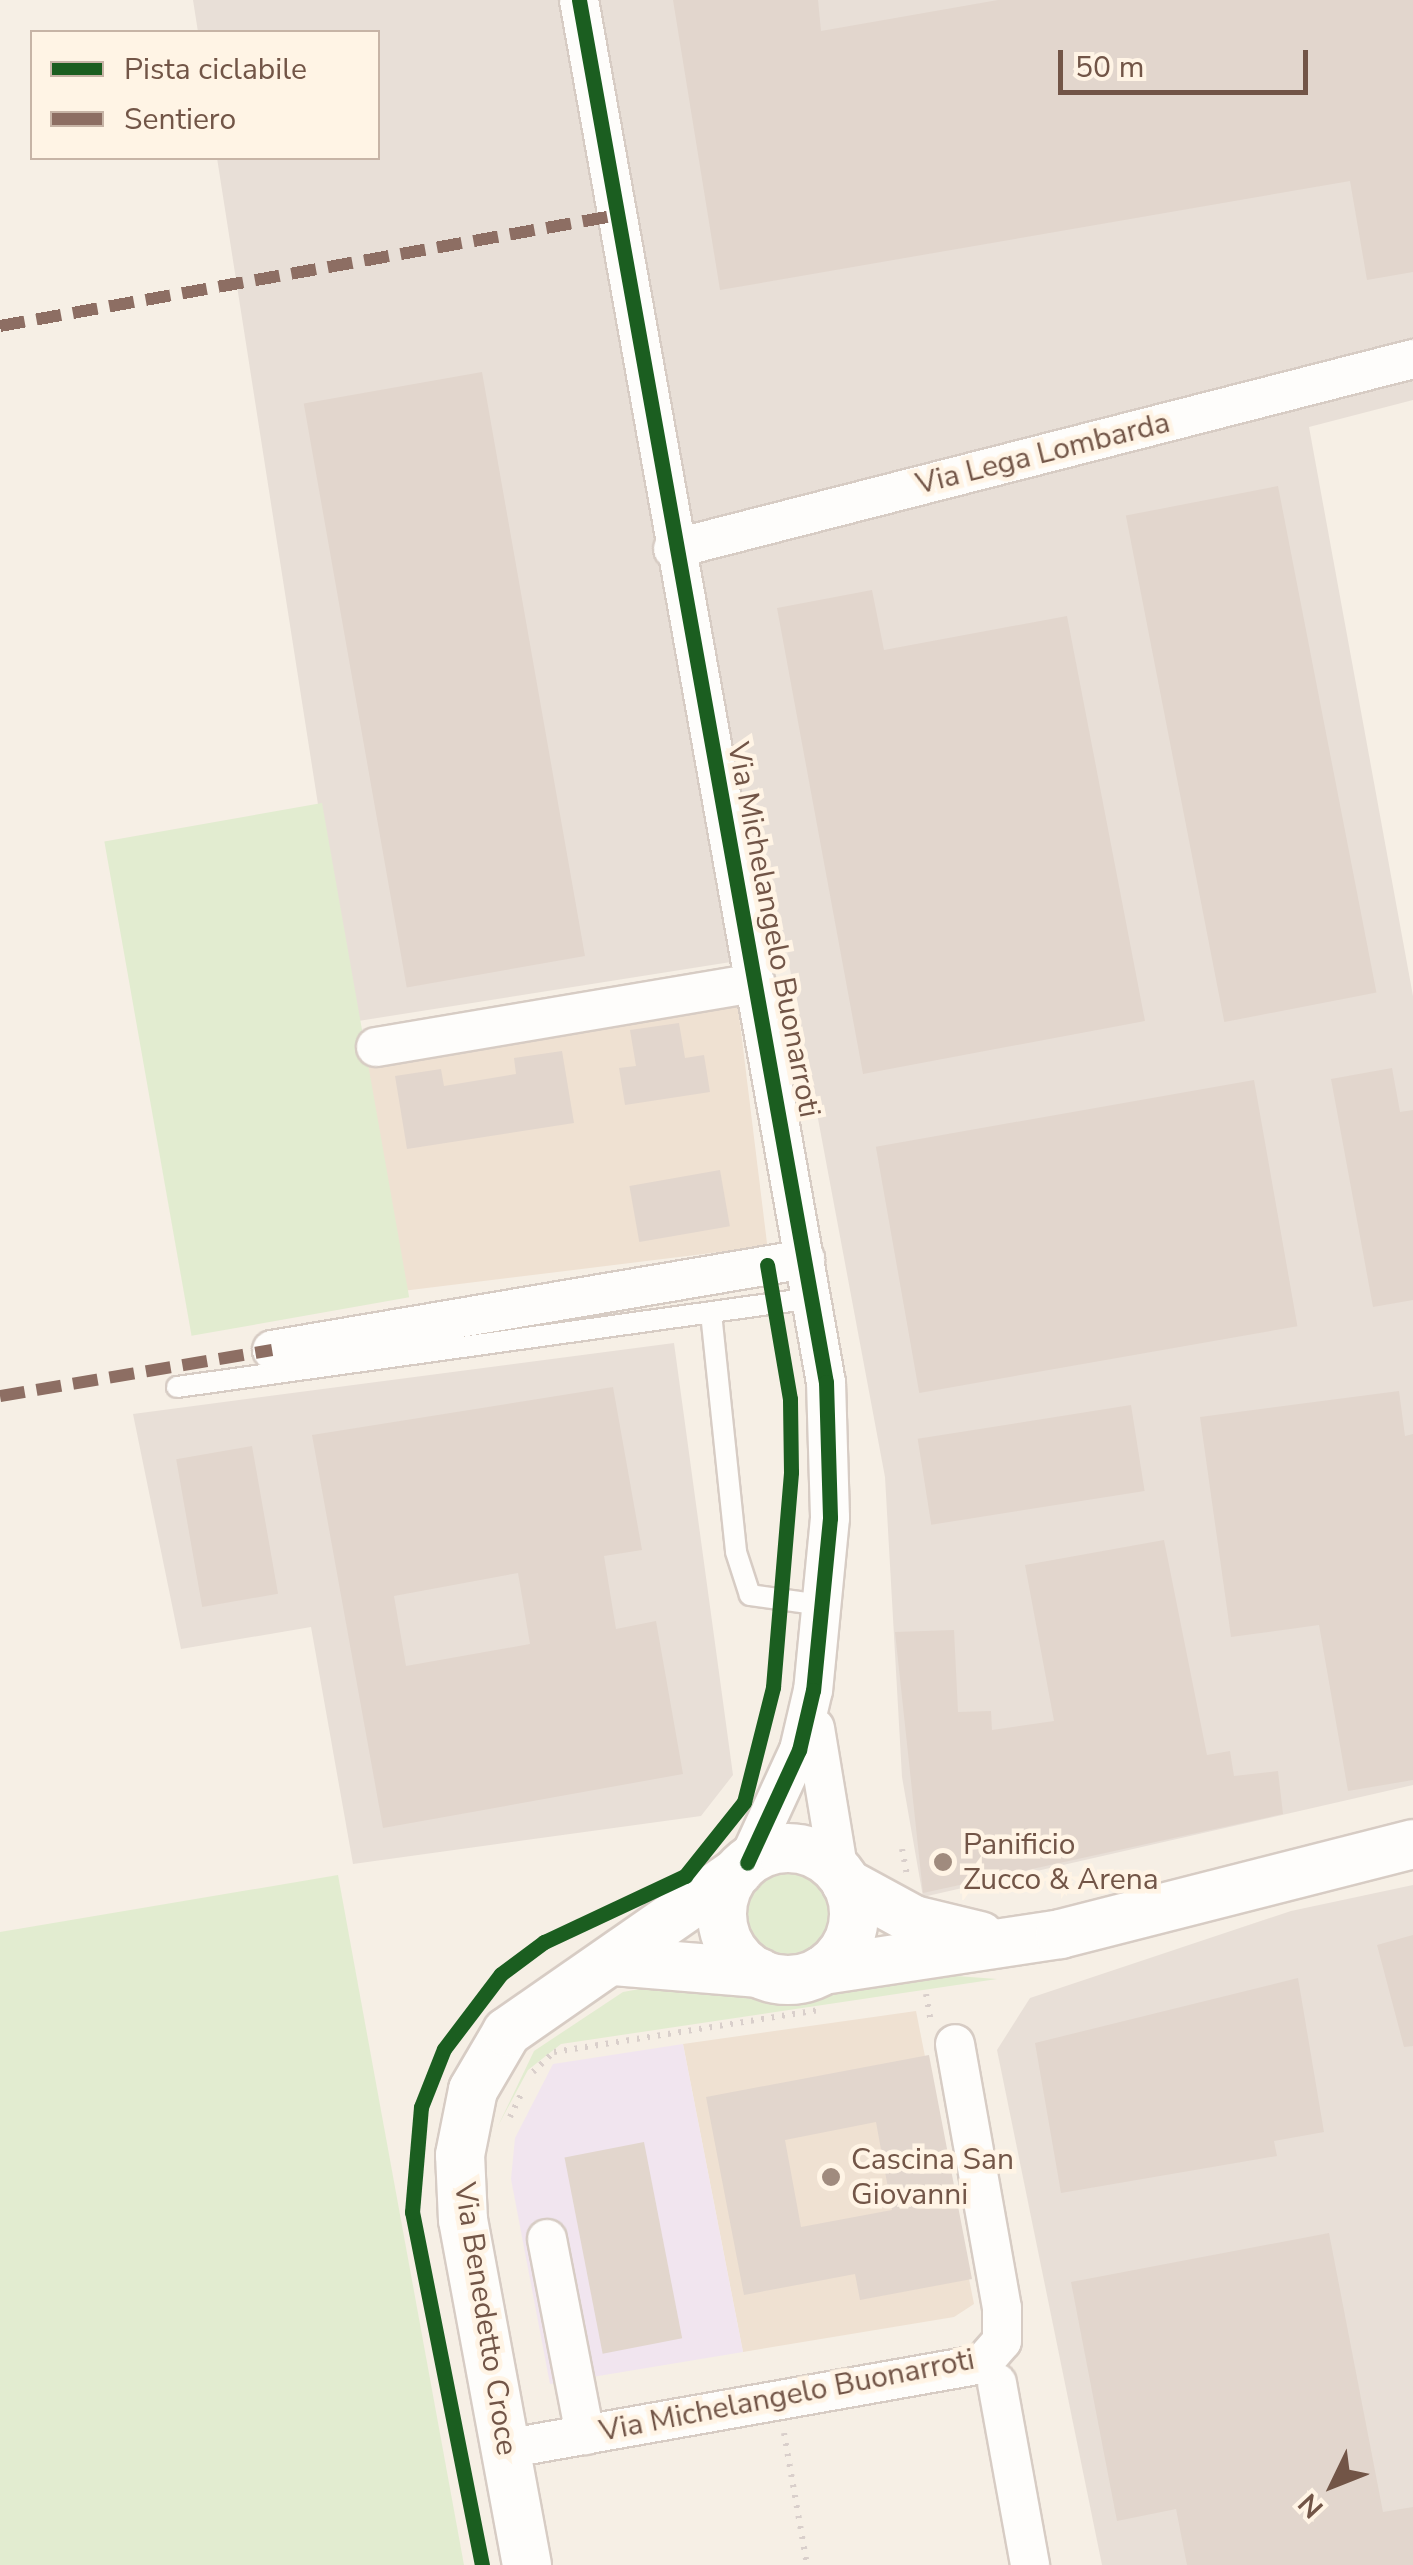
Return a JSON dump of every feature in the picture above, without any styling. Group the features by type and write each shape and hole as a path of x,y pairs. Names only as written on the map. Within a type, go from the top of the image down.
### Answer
{"street":[{"name":"Via Michelangelo Buonarroti","path":"579,0 673,548 812,1298 830,1518 813,1690 800,1750 743,1867"},
{"name":"Via Lega Lombarda","path":"673,548 1413,359"},
{"name":"Via Michelangelo Buonarroti","path":"376,1047 756,983"},
{"path":"272,1350 805,1259"},
{"name":"Via Michelangelo Buonarroti","path":"813,1690 820,1798 843,1878"},
{"path":"1014,1940 932,1927 798,1849 743,1867 726,1894 724,1929 760,1973 825,1989 1413,1844"},
{"name":"Via Benedetto Croce","path":"527,2565 462,2220 460,2155 473,2090 506,2032 566,1982 614,1962 743,1867"},
{"path":"825,1989 851,1934 843,1878"},
{"name":"Via Benedetto Croce","path":"614,1962 760,1973"},
{"name":"Via Michelangelo Buonarroti","path":"505,2450 982,2364 1002,2341 955,2044"},
{"path":"547,2239 585,2435"},
{"path":"996,2383 1030,2565"}],"lane":[{"path":"177,1387 812,1298"},
{"path":"712,1314 736,1552 750,1594 822,1605"}],"path":[{"path":"506,2124 530,2076 554,2052 825,1989"},
{"path":"906,1996 926,1993"},
{"path":"777,2401 807,2565"}],"shaded area":[{"path":"193,0 1413,0 1413,400 1309,427 1413,996 1413,1785 923,1897 902,1777 885,1477 787,953 352,1022 217,160 380,160 380,30 198,30"},
{"path":"738,1007 767,1246 388,1293 359,1054"},
{"path":"674,1343 733,1775 701,1816 353,1864 311,1627 181,1649 133,1414"},
{"path":"1413,1885 1413,2565 1102,2565 997,2050 1030,1998 1291,1911"},
{"name":"Cascina San Giovanni","path":"916,2011 974,2304 954,2317 743,2352 683,2044"},
{"path":"683,2044 743,2352 550,2384 511,2179 515,2138 553,2064"}],"green space":[{"path":"322,803 409,1297 192,1336 104,841"},
{"path":"789,1871 812,1878 824,1890 831,1913 824,1936 812,1948 789,1955 766,1948 754,1936 747,1913 754,1890 766,1878"},
{"path":"338,1875 464,2565 0,2565 0,1932"},
{"path":"943,1975 997,1979 561,2044 528,2070 498,2126 534,2051 623,1992 662,1985 799,2006 867,1980"}],"building":[{"path":"673,0 818,0 821,31 998,0 1413,0 1413,272 1367,280 1350,181 720,290"},
{"path":"482,372 585,956 407,987 304,403"},
{"path":"1278,486 1376,993 1224,1022 1126,516"},
{"path":"872,590 884,650 1067,616 1145,1021 863,1074 777,608"},
{"path":"679,1023 685,1058 704,1055 710,1092 625,1105 619,1068 636,1066 630,1030"},
{"path":"562,1051 574,1123 407,1149 395,1076 441,1069 444,1086 516,1074 514,1058"},
{"path":"1392,1068 1400,1112 1413,1110 1413,1300 1373,1307 1331,1079"},
{"path":"1254,1080 1297,1326 919,1393 876,1147"},
{"path":"720,1170 730,1226 639,1242 629,1186"},
{"path":"613,1387 642,1550 604,1556 616,1629 656,1621 683,1774 383,1828 312,1435","holes":["518,1573 530,1644 406,1666 394,1596"]},
{"path":"1399,1391 1405,1436 1413,1434 1413,1780 1348,1791 1319,1625 1231,1637 1200,1417"},
{"path":"1131,1405 1145,1491 931,1525 918,1439"},
{"path":"252,1446 278,1594 202,1607 176,1459"},
{"path":"1164,1540 1207,1755 1230,1751 1234,1776 1278,1771 1283,1814 923,1893 895,1632 954,1630 958,1712 991,1711 992,1730 1054,1721 1025,1565"},
{"path":"1413,1935 1413,2046 1404,2047 1377,1945"},
{"path":"1298,1978 1324,2132 1274,2141 1277,2156 1061,2193 1035,2043"},
{"path":"929,2055 972,2279 860,2300 855,2274 744,2295 706,2097","holes":["876,2122 892,2210 801,2227 785,2140"]},
{"path":"644,2142 682,2338 603,2354 564,2157"},
{"path":"1329,2233 1383,2512 1413,2507 1413,2565 1187,2565 1176,2509 1117,2521 1071,2282"}],"marked path":[{"path":"0,326 618,215"},
{"path":"0,1396 272,1350"}],"cycle path":[{"path":"579,0 826,1382 830,1518 813,1690 799,1750 747,1863"},
{"path":"482,2565 412,2212 421,2107 444,2049 501,1974 544,1942 685,1876 744,1802 773,1687 791,1472 790,1399 767,1265"}],"place":[{"name":"Panificio Zucco & Arena","path":"943,1862"},
{"name":"Cascina San Giovanni","path":"831,2177"}]}
